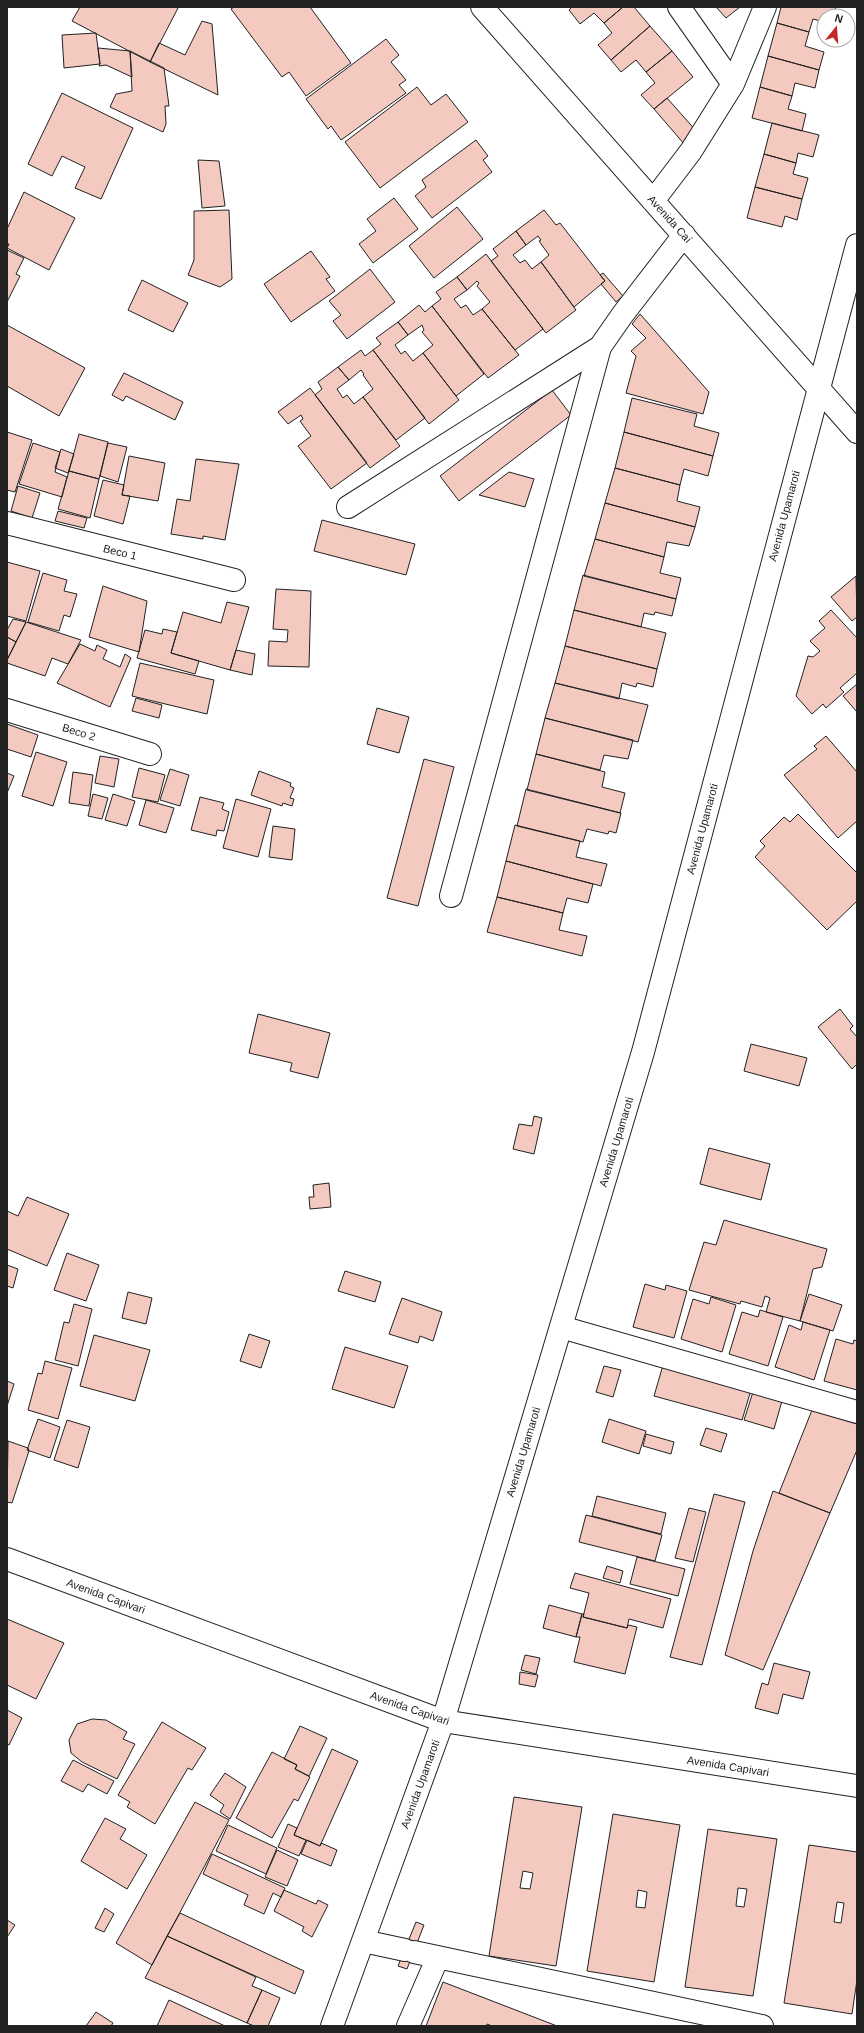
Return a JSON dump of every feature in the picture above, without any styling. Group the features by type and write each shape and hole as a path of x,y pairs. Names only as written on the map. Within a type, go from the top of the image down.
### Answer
{"street":[{"name":"Avenida Caí","path":"482,7 819,387 857,432"},
{"path":"679,7 734,84"},
{"path":"654,201 691,151 734,84 765,7"},
{"path":"451,896 600,347 623,314 684,235"},
{"name":"Avenida Upamaroti","path":"332,2026 443,1721 645,1044 857,244"},
{"path":"348,506 600,347"},
{"name":"Beco 1","path":"7,523 234,580"},
{"name":"Beco 2","path":"7,710 150,754"},
{"path":"561,1327 857,1412"},
{"name":"Avenida Capivari","path":"7,1559 443,1721 857,1786"},
{"path":"363,1941 762,2026"},
{"path":"408,2026 438,1957"}],"building":[{"path":"80,7 178,8 150,62 72,21"},
{"path":"234,7 310,7 351,63 306,96 289,72 282,77 231,9"},
{"path":"572,7 623,7 604,23 594,13 580,24 569,10"},
{"path":"623,7 634,7 650,26 611,60 598,45 612,33 604,23"},
{"path":"716,7 740,7 726,18"},
{"path":"781,7 836,7 816,8 816,20 813,19 809,32 777,23"},
{"path":"202,21 212,24 218,95 150,62 159,43 185,55"},
{"path":"777,23 809,32 805,46 824,52 819,70 768,56"},
{"path":"650,26 672,51 646,72 636,60 621,72 611,60"},
{"path":"96,33 100,64 64,68 62,35"},
{"path":"386,39 399,55 391,62 406,80 399,85 406,93 341,140 331,126 328,129 306,99"},
{"path":"98,48 130,51 132,77 106,65 99,66"},
{"path":"130,51 164,68 169,106 165,106 166,124 163,132 110,107 116,94 132,91"},
{"path":"672,51 693,77 654,109 641,95 655,83 646,72"},
{"path":"768,56 819,70 815,88 795,83 792,96 760,87"},
{"path":"417,87 431,105 446,94 468,122 380,188 345,142"},
{"path":"760,87 792,96 788,109 806,114 802,131 752,118"},
{"path":"62,93 133,128 101,199 75,188 85,167 62,156 52,176 28,164"},
{"path":"667,98 698,133 685,145 654,109"},
{"path":"772,123 819,135 813,157 798,153 796,163 764,154"},
{"path":"476,140 488,156 483,160 492,172 432,218 415,196 426,187 422,180"},
{"path":"764,154 796,163 793,174 808,178 802,199 755,187"},
{"path":"198,160 219,161 225,206 202,208"},
{"path":"755,187 802,199 797,220 785,216 782,227 747,218"},
{"path":"24,192 75,218 49,270 7,248 9,244 7,244 7,229"},
{"path":"394,198 418,229 373,263 359,244 376,231 367,219"},
{"path":"457,207 483,239 434,278 409,246"},
{"path":"229,210 232,279 220,287 188,275 194,260 194,211"},
{"path":"544,210 556,225 560,223 605,281 574,307 541,262 549,255 539,241 541,240 538,236 526,245 516,231"},
{"path":"516,231 526,245 513,255 520,263 525,260 532,269 541,262 576,310 546,333 491,261 498,256 493,249"},
{"path":"7,250 24,258 16,274 20,276 7,302"},
{"path":"311,251 330,277 326,279 335,291 291,322 264,284"},
{"path":"486,254 543,329 515,350 482,309 490,302 477,286 479,283 477,281 467,290 457,277"},
{"path":"370,269 395,302 347,339 333,321 341,315 329,301"},
{"path":"603,273 623,296 616,302 601,284 605,281 600,275"},
{"path":"457,277 467,290 454,299 461,308 466,305 473,315 482,309 519,355 488,378 432,306 441,299 436,292"},
{"path":"142,280 188,303 173,332 128,310"},
{"path":"419,305 425,312 432,306 484,374 456,396 423,353 433,345 422,332 424,330 422,325 408,335 398,322"},
{"path":"640,314 709,392 703,414 626,393 636,356 631,351 646,338 632,324"},
{"path":"398,322 408,335 395,345 401,354 405,351 413,361 423,353 459,400 429,424 373,350 381,344 376,338"},
{"path":"7,325 85,368 59,416 7,386"},
{"path":"361,350 365,356 373,350 425,418 396,440 363,397 373,389 361,370 349,380 338,367"},
{"path":"338,367 349,380 337,389 343,398 347,395 354,404 363,397 400,446 370,468 315,395 322,389 318,382"},
{"path":"124,373 183,402 175,420 126,396 123,401 112,395"},
{"path":"310,388 367,463 331,489 298,446 311,436 300,421 303,419 301,415 288,424 278,412"},
{"path":"552,390 571,415 459,501 440,476"},
{"path":"632,398 697,414 694,426 719,433 713,456 624,432"},
{"path":"7,432 32,440 15,492 7,490"},
{"path":"624,432 713,456 708,476 684,469 680,485 615,468"},
{"path":"79,434 108,442 99,479 69,471"},
{"path":"33,443 60,452 55,472 67,477 62,497 19,484"},
{"path":"108,443 127,447 118,482 100,476"},
{"path":"61,449 74,454 68,473 55,468"},
{"path":"129,456 165,463 158,501 122,495"},
{"path":"196,459 239,464 225,540 203,536 203,539 171,534 177,499 190,501"},
{"path":"615,468 680,485 677,501 700,507 695,527 605,503"},
{"path":"69,471 99,479 90,518 58,509"},
{"path":"509,472 534,479 525,507 479,495"},
{"path":"103,480 124,485 122,495 130,496 123,524 94,516"},
{"path":"18,486 40,493 32,518 11,511"},
{"path":"605,503 695,527 689,546 667,542 664,557 595,539"},
{"path":"58,511 87,518 84,528 55,521"},
{"path":"322,520 415,544 406,575 314,551"},
{"path":"595,539 664,557 660,573 681,578 676,599 584,576"},
{"path":"7,562 40,571 26,621 7,616"},
{"path":"43,573 67,580 64,591 77,594 70,617 64,615 59,631 28,622"},
{"path":"583,575 676,599 672,616 655,612 654,615 644,613 641,627 574,610"},
{"path":"856,576 857,617 852,621 831,597"},
{"path":"103,586 147,601 139,652 89,637"},
{"path":"276,589 311,591 309,667 268,666 269,641 287,642 288,630 273,629"},
{"path":"227,602 249,607 230,670 171,653 183,612 221,623"},
{"path":"574,610 666,633 657,669 565,646"},
{"path":"831,610 857,638 857,673 840,688 844,692 826,708 823,704 812,714 796,696 808,656 813,657 820,651 810,641 825,628 819,621"},
{"path":"13,619 26,622 16,642 7,637 7,630"},
{"path":"26,622 81,640 68,664 52,658 45,676 7,663 7,660"},
{"path":"163,629 177,632 171,653 199,661 195,674 137,658 145,630 162,634"},
{"path":"7,637 16,642 7,660"},
{"path":"80,644 95,651 97,645 107,650 103,659 120,667 125,654 131,658 110,707 57,683"},
{"path":"565,646 657,669 653,687 637,683 636,687 622,683 619,699 555,683"},
{"path":"236,650 255,654 252,675 230,670"},
{"path":"140,663 214,680 207,714 132,696"},
{"path":"555,683 648,705 638,742 545,718"},
{"path":"857,684 857,712 843,696"},
{"path":"136,698 162,705 159,718 132,711"},
{"path":"377,708 409,717 399,753 367,744"},
{"path":"545,718 633,740 628,759 604,755 600,770 536,754"},
{"path":"7,724 38,735 31,757 7,749"},
{"path":"826,736 857,772 857,821 838,838 784,775 817,749 814,746"},
{"path":"36,752 67,762 53,806 22,796"},
{"path":"536,754 605,772 602,787 625,793 620,813 527,790"},
{"path":"100,756 119,759 114,787 95,783"},
{"path":"424,759 454,767 418,906 387,898"},
{"path":"139,768 165,775 158,802 132,797"},
{"path":"170,769 189,775 180,806 160,800"},
{"path":"259,771 291,783 290,786 294,788 290,798 294,799 292,806 283,803 282,806 251,795"},
{"path":"73,772 93,775 89,806 69,803"},
{"path":"7,773 14,776 7,793"},
{"path":"526,789 621,813 616,833 609,831 608,834 587,829 583,842 517,826"},
{"path":"93,794 108,798 102,819 88,816"},
{"path":"113,794 135,801 127,826 105,820"},
{"path":"200,797 224,803 222,809 229,812 224,831 217,830 216,836 191,830"},
{"path":"236,799 271,809 258,857 223,848"},
{"path":"146,800 174,808 166,833 139,825"},
{"path":"798,814 857,873 857,901 827,930 755,857 765,846 760,841 784,817 790,822"},
{"path":"515,825 580,841 576,857 607,864 601,886 506,861"},
{"path":"273,826 295,829 292,860 269,857"},
{"path":"506,861 593,884 588,903 567,898 563,913 497,897"},
{"path":"497,897 563,913 559,930 587,936 582,956 487,932"},
{"path":"840,1009 853,1026 850,1029 857,1037 857,1064 852,1069 818,1027"},
{"path":"258,1014 330,1033 318,1078 290,1071 292,1063 249,1053"},
{"path":"751,1044 807,1058 799,1086 744,1071"},
{"path":"534,1116 542,1118 534,1154 513,1149 519,1124 532,1126"},
{"path":"709,1148 770,1164 761,1200 700,1184"},
{"path":"329,1183 331,1207 310,1209 309,1197 314,1197 313,1185"},
{"path":"27,1197 69,1214 47,1266 7,1249 7,1211 18,1216"},
{"path":"724,1220 827,1249 822,1267 813,1269 800,1321 766,1312 770,1298 765,1296 762,1307 741,1301 740,1304 689,1290 704,1242 716,1245"},
{"path":"67,1253 99,1265 86,1301 54,1290"},
{"path":"7,1265 18,1269 13,1288 7,1286"},
{"path":"345,1271 381,1282 375,1302 338,1291"},
{"path":"645,1284 665,1290 666,1285 687,1291 674,1338 633,1327"},
{"path":"128,1292 152,1298 146,1324 122,1318"},
{"path":"809,1294 842,1305 833,1331 800,1321"},
{"path":"711,1297 736,1305 722,1352 681,1339 693,1299 709,1304"},
{"path":"402,1298 442,1312 433,1341 420,1336 418,1343 389,1334"},
{"path":"74,1304 92,1309 78,1366 55,1360 64,1322 69,1323"},
{"path":"760,1310 783,1317 768,1366 729,1354 742,1312 758,1317"},
{"path":"803,1322 830,1330 814,1380 775,1367 789,1325 801,1330"},
{"path":"249,1334 270,1341 261,1368 240,1361"},
{"path":"94,1335 150,1350 135,1401 80,1386"},
{"path":"836,1339 853,1344 854,1340 857,1341 857,1390 824,1381"},
{"path":"345,1347 408,1366 394,1408 332,1389"},
{"path":"45,1361 72,1368 58,1419 28,1410 38,1373 42,1374"},
{"path":"663,1365 751,1390 742,1420 654,1396"},
{"path":"604,1366 621,1370 613,1397 596,1392"},
{"path":"7,1381 14,1384 7,1406"},
{"path":"753,1392 782,1401 774,1429 744,1420"},
{"path":"812,1410 857,1424 857,1450 830,1513 779,1493"},
{"path":"38,1419 60,1427 50,1458 27,1450"},
{"path":"609,1419 646,1431 639,1454 602,1442"},
{"path":"67,1420 90,1427 78,1468 54,1460"},
{"path":"706,1428 727,1434 721,1452 700,1445"},
{"path":"646,1434 674,1442 671,1454 643,1446"},
{"path":"8,1441 28,1448 29,1451 12,1503 7,1502"},
{"path":"773,1491 830,1513 763,1670 725,1655 753,1551"},
{"path":"714,1494 745,1502 702,1665 670,1657"},
{"path":"597,1496 666,1513 661,1534 592,1516"},
{"path":"689,1508 706,1512 693,1562 675,1558"},
{"path":"586,1515 662,1535 655,1561 579,1542"},
{"path":"637,1557 685,1569 678,1596 630,1584"},
{"path":"607,1566 623,1571 620,1583 603,1578"},
{"path":"575,1573 671,1599 663,1628 629,1619 627,1628 583,1617 589,1593 570,1588"},
{"path":"549,1605 582,1614 576,1637 543,1628"},
{"path":"582,1614 584,1614 583,1617 627,1628 628,1625 637,1627 625,1674 574,1662 580,1637 576,1637"},
{"path":"7,1619 64,1643 36,1699 7,1685"},
{"path":"525,1655 540,1658 536,1674 521,1670"},
{"path":"774,1663 810,1672 803,1699 783,1694 778,1714 755,1708 762,1683 768,1685"},
{"path":"520,1672 538,1675 535,1687 519,1684"},
{"path":"7,1710 22,1718 9,1745 7,1744"},
{"path":"92,1719 106,1720 127,1732 123,1739 135,1744 117,1779 82,1762 71,1753 69,1740 77,1724"},
{"path":"162,1722 206,1748 192,1770 188,1768 155,1824 127,1807 130,1802 118,1795"},
{"path":"300,1726 327,1738 309,1776 295,1769 297,1765 284,1759"},
{"path":"332,1749 358,1761 320,1846 294,1835"},
{"path":"272,1752 297,1765 295,1769 310,1777 298,1801 294,1799 272,1838 236,1818"},
{"path":"73,1760 114,1781 107,1794 88,1784 83,1792 61,1781"},
{"path":"225,1773 246,1787 230,1819 220,1812 224,1805 210,1795"},
{"path":"514,1797 582,1807 556,1966 489,1956","holes":["523,1871 533,1873 530,1889 520,1888"]},
{"path":"195,1802 229,1820 152,1965 116,1943"},
{"path":"613,1814 680,1825 654,1982 587,1971","holes":["638,1890 647,1892 645,1908 636,1907"]},
{"path":"105,1818 126,1829 120,1839 147,1855 127,1889 81,1861"},
{"path":"288,1824 297,1828 294,1835 306,1840 299,1856 278,1847"},
{"path":"228,1825 277,1848 266,1874 216,1851"},
{"path":"708,1829 777,1839 753,1996 685,1987","holes":["738,1888 747,1889 744,1907 736,1906"]},
{"path":"307,1840 320,1846 321,1843 337,1850 331,1866 301,1854"},
{"path":"809,1845 857,1852 857,1980 852,2014 784,2003","holes":["837,1902 844,1903 841,1923 834,1922"]},
{"path":"277,1850 298,1860 287,1886 265,1877"},
{"path":"212,1854 285,1888 281,1897 273,1893 264,1914 244,1905 248,1895 203,1874"},
{"path":"284,1890 316,1904 318,1900 328,1905 312,1937 302,1931 304,1927 274,1911"},
{"path":"105,1908 114,1914 104,1932 95,1928"},
{"path":"180,1913 304,1971 295,1994 167,1936"},
{"path":"7,1920 15,1925 7,1937"},
{"path":"416,1922 424,1925 407,1969 398,1966"},
{"path":"167,1936 256,1977 252,1986 262,1990 247,2023 145,1978"},
{"path":"443,1982 557,2026 492,2026 487,2024 487,2026 426,2026"},
{"path":"262,1990 280,1998 268,2026 254,2026 247,2023"},
{"path":"169,2000 225,2026 157,2026"},
{"path":"96,2012 113,2023 111,2026 86,2026"}]}
